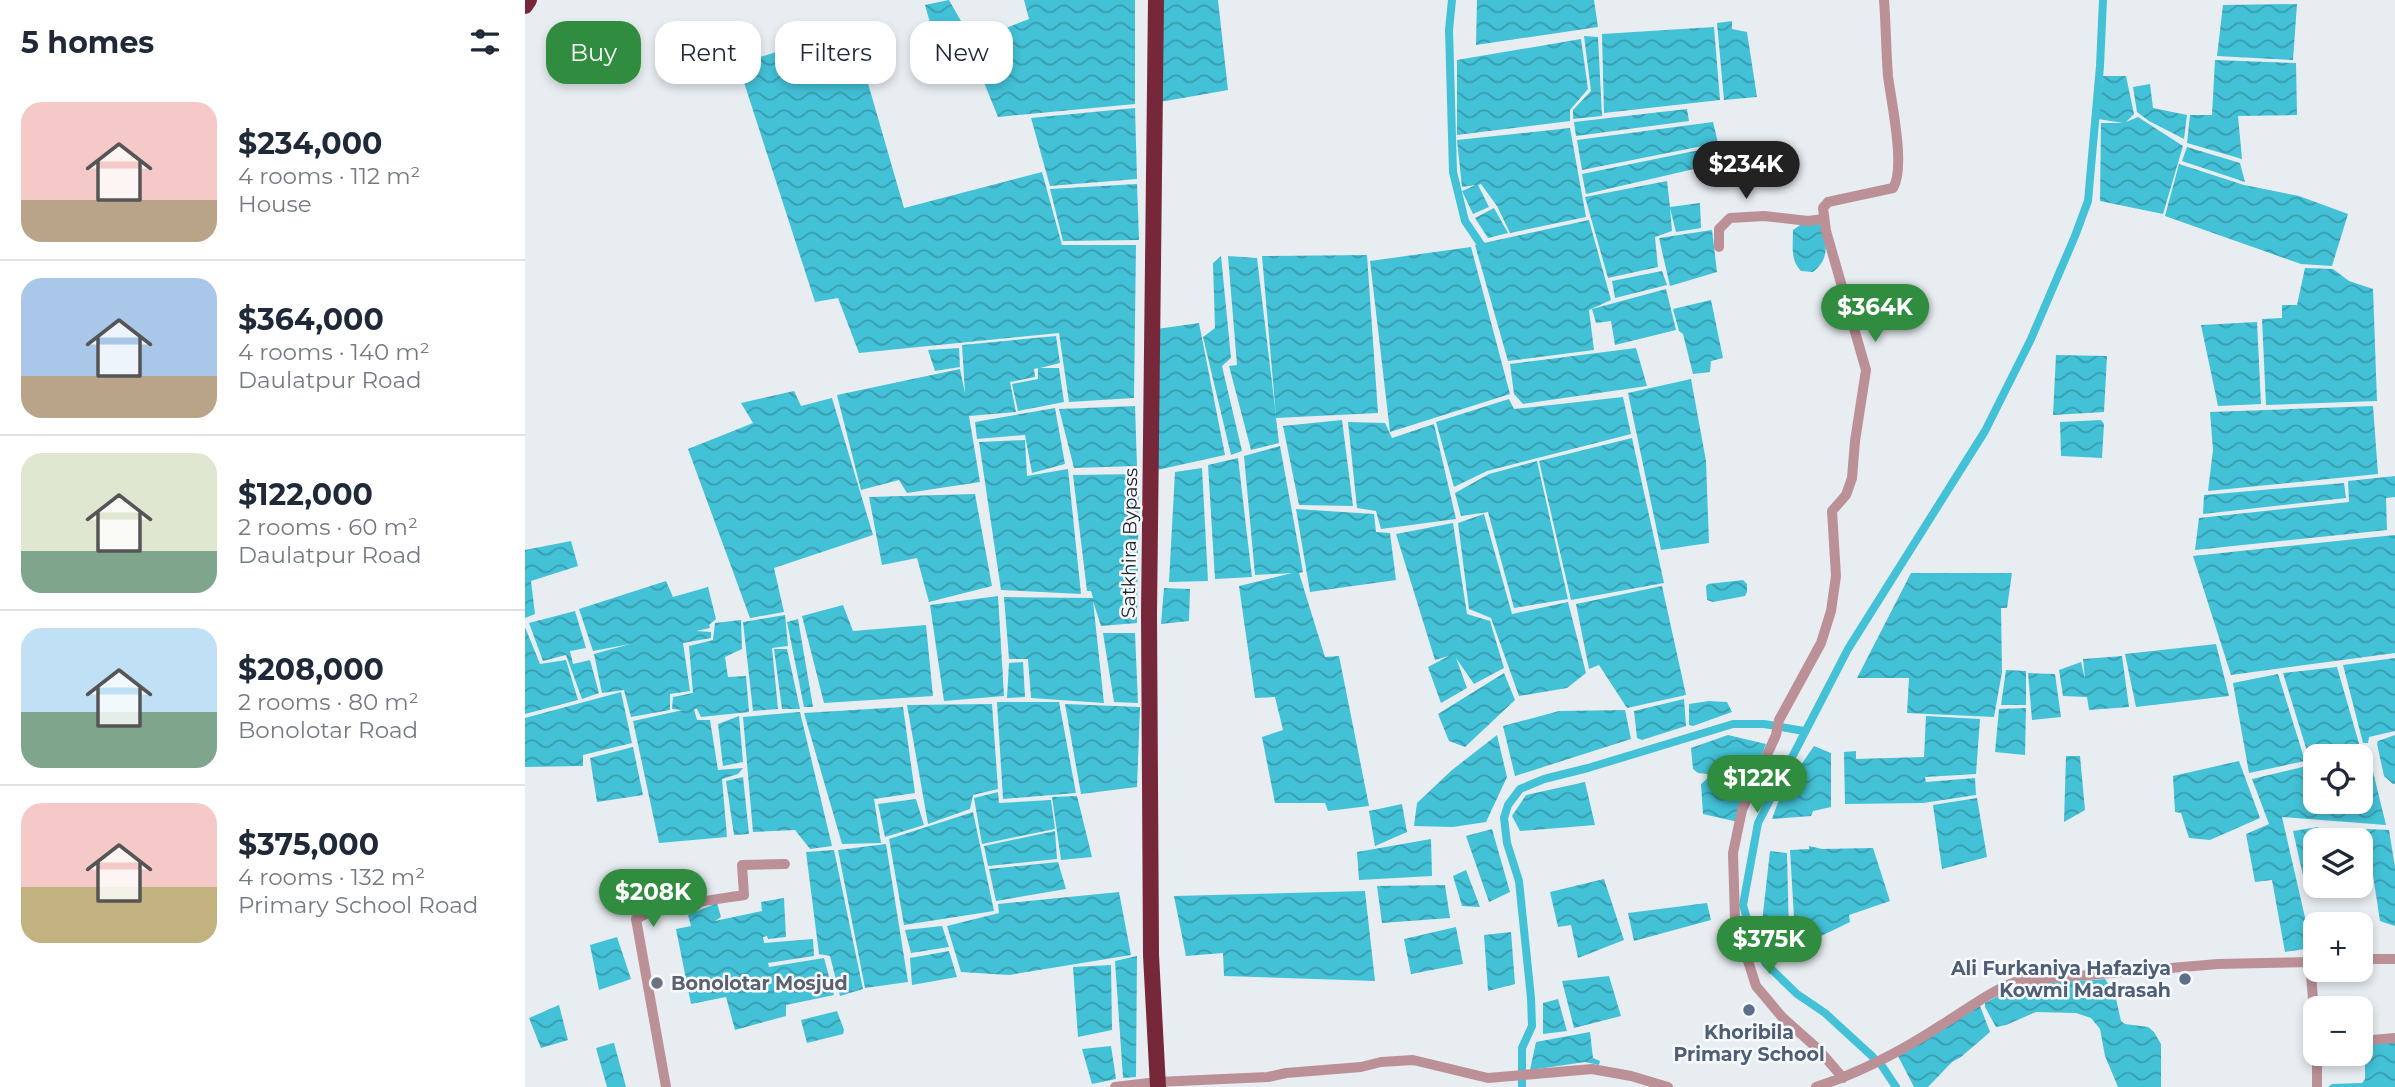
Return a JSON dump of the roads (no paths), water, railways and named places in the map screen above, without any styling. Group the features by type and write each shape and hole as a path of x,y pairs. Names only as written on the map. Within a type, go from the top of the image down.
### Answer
{"highway":[{"path":"525,6 529,0"},
{"name":"Satkhira Bypass","path":"1156,0 1149,614 1151,956 1157,1085"}],"street":[{"path":"1843,1078 1818,1049 1782,1017 1756,986 1735,920 1733,853 1742,810 1776,735 1779,720 1821,643 1831,611 1836,576 1832,511 1846,495 1852,478 1866,370 1823,219 1823,208 1828,202 1893,188 1898,180 1899,165 1888,74 1884,0"},
{"path":"1719,247 1719,229 1730,218 1764,216 1808,221 1823,219"},
{"path":"666,1087 636,919 642,915 744,895 742,865 785,864"},
{"path":"2373,959 2395,958"},
{"path":"1816,1087 1887,1058 1991,992 2018,981 2218,964 2303,962"},
{"path":"2373,1040 2395,1038"},
{"path":"1115,1087 1268,1077 1413,1060 1445,1066 1477,1077 1592,1069 1631,1076 1668,1087"},
{"path":"2317,1066 2318,1087"}],"water":[{"path":"949,0 961,21 929,21 925,5"},
{"path":"1024,0 1135,0 1135,104 998,117 985,84 1013,84 1013,25 1029,19"},
{"path":"1162,0 1218,0 1228,90 1160,102"},
{"path":"1477,0 1594,0 1598,27 1476,45"},
{"path":"2297,4 2293,60 2217,56 2223,5"},
{"path":"1732,21 1732,29 1747,32 1757,97 1724,100 1717,23"},
{"path":"1714,27 1720,100 1604,113 1602,34"},
{"path":"1584,36 1598,37 1602,116 1573,119 1573,110 1591,91"},
{"path":"1581,39 1588,89 1570,110 1570,121 1457,135 1457,60"},
{"path":"775,52 775,84 868,84 904,208 1042,172 1062,245 1136,245 1134,398 1069,402 1059,333 859,353 838,298 815,302 744,84 761,84 761,57"},
{"path":"2215,60 2296,63 2297,115 2238,116 2242,159 2187,143 2190,115 2212,115"},
{"path":"2103,76 2126,76 2134,114 2126,122 2138,117 2183,146 2163,214 2100,201 2101,123 2123,123 2098,119"},
{"path":"2150,84 2153,108 2187,115 2184,139 2137,112 2133,87"},
{"path":"1135,108 1137,179 1050,186 1031,118"},
{"path":"1687,109 1689,121 1576,136 1574,122"},
{"path":"1713,122 1718,143 1582,170 1577,140"},
{"path":"1570,128 1586,217 1510,233 1497,206 1481,184 1478,185 1489,207 1473,214 1462,191 1476,185 1462,187 1457,140"},
{"path":"1719,146 1720,163 1586,194 1582,174"},
{"path":"2187,147 2240,163 2245,182 2182,161"},
{"path":"2179,164 2244,185 2299,196 2348,214 2332,266 2301,264 2165,216"},
{"path":"1667,181 1670,207 1700,203 1701,228 1676,232 1670,208 1672,231 1655,237 1658,267 1608,278 1585,197"},
{"path":"1137,184 1139,240 1063,241 1050,189"},
{"path":"1494,208 1508,233 1488,238 1475,218"},
{"path":"1589,220 1611,300 1589,310 1594,350 1508,361 1475,245"},
{"path":"1803,223 1821,223 1824,237 1825,255 1813,272 1801,271 1794,257 1793,230"},
{"path":"1712,230 1717,272 1670,286 1659,238"},
{"path":"1471,247 1510,394 1390,432 1370,261"},
{"path":"1367,255 1378,413 1276,418 1279,443 1251,450 1229,366 1237,365 1228,256 1257,258 1276,416 1262,256"},
{"path":"1221,256 1231,358 1222,366 1242,451 1231,455 1203,337 1215,328 1213,263"},
{"path":"2305,268 2333,269 2349,281 2373,289 2377,401 2266,405 2262,319 2282,318 2282,305 2297,305"},
{"path":"1662,271 1667,285 1615,298 1612,281"},
{"path":"1666,289 1676,330 1615,345 1611,321 1596,323 1592,309"},
{"path":"1711,300 1723,358 1711,361 1710,372 1693,374 1683,334 1679,331 1673,309"},
{"path":"2257,322 2261,404 2218,406 2201,325"},
{"path":"1199,323 1225,455 1157,470 1157,329"},
{"path":"1056,336 1060,363 1040,368 1059,368 1064,402 1018,411 1012,384 1038,379 1038,368 1034,369 1035,377 1010,382 1016,412 969,416 980,482 907,493 899,480 861,490 837,395 960,369 965,393 962,345"},
{"path":"959,348 960,367 935,371 928,350"},
{"path":"1636,348 1647,386 1523,404 1514,394 1510,364"},
{"path":"2056,355 2107,356 2104,412 2053,415"},
{"path":"1691,379 1706,461 1709,543 1661,550 1628,393"},
{"path":"794,391 801,406 832,398 873,535 774,568 784,612 750,618 688,449 753,423 741,403"},
{"path":"1623,397 1631,434 1487,471 1454,487 1436,422 1509,399 1514,409"},
{"path":"1135,406 1137,466 1074,468 1059,409"},
{"path":"2373,406 2378,474 2208,491 2213,450 2210,412"},
{"path":"1055,408 1065,464 1032,473 1025,435 977,439 975,422"},
{"path":"1342,420 1353,506 1299,505 1283,426"},
{"path":"2101,420 2104,424 2102,458 2061,456 2060,422"},
{"path":"1348,422 1385,423 1392,438 1434,424 1456,519 1381,529 1376,511 1357,508"},
{"path":"1632,438 1664,583 1571,600 1539,461"},
{"path":"1025,440 1027,476 1068,469 1081,594 1001,590 979,442"},
{"path":"1280,446 1303,572 1299,573 1325,657 1339,656 1369,806 1328,811 1325,803 1275,803 1262,737 1283,730 1275,697 1255,698 1239,586 1292,573 1255,575 1244,456"},
{"path":"1238,458 1252,577 1215,579 1208,465"},
{"path":"1537,461 1568,599 1514,608 1488,512 1461,516 1455,493 1489,474"},
{"path":"1202,468 1208,581 1169,582 1175,472"},
{"path":"1139,474 1137,623 1101,626 1093,601 1104,703 1031,698 1028,659 1009,659 1004,597 1093,598 1091,591 1087,591 1073,475"},
{"path":"2395,476 2395,497 2386,498 2387,530 2195,550 2199,518 2349,502 2348,481"},
{"path":"2344,483 2346,498 2203,514 2204,495"},
{"path":"975,494 992,586 929,602 917,558 882,565 869,497"},
{"path":"1296,509 1374,514 1376,532 1390,533 1396,580 1310,592"},
{"path":"1484,514 1512,614 1568,602 1586,673 1567,688 1519,696 1491,618 1469,609 1458,523"},
{"path":"1453,523 1467,614 1490,621 1504,668 1474,684 1456,658 1467,688 1441,703 1428,667 1449,656 1435,660 1396,534"},
{"path":"2395,535 2395,653 2231,675 2193,556"},
{"path":"571,541 578,566 531,581 535,614 525,618 525,550"},
{"path":"1911,573 2012,573 2007,608 2001,608 2002,672 1994,717 1907,713 1909,678 1857,678"},
{"path":"1743,580 1747,584 1745,596 1713,602 1707,600 1708,584"},
{"path":"666,581 673,597 708,587 716,619 709,625 710,628 696,631 711,632 711,638 683,643 690,691 670,694 670,710 631,717 624,690 602,693 594,654 630,644 593,651 579,609"},
{"path":"1662,586 1686,695 1627,708 1599,665 1589,669 1576,604"},
{"path":"1164,588 1190,589 1189,621 1161,624"},
{"path":"998,596 1004,696 944,701 930,605"},
{"path":"843,605 853,631 926,625 933,696 824,703 802,616"},
{"path":"575,611 586,648 570,651 573,664 590,660 599,693 582,699 566,655 543,661 529,623"},
{"path":"785,615 788,646 772,648 778,709 753,711 743,622"},
{"path":"798,619 813,707 804,707 787,622"},
{"path":"741,620 742,649 725,657 728,677 746,676 749,712 701,717 697,709 694,709 697,720 710,720 718,770 743,768 738,774 722,779 727,837 659,843 633,721 683,710 672,709 673,697 693,693 689,646 713,640 715,623"},
{"path":"525,627 540,664 566,660 578,700 525,714"},
{"path":"1103,633 1135,633 1138,703 1114,702"},
{"path":"2216,644 2229,696 2136,707 2125,654"},
{"path":"774,649 787,649 800,709 782,709"},
{"path":"2122,656 2129,707 2089,710 2087,697 2063,696 2059,670 2081,662 2085,679 2083,659"},
{"path":"2395,658 2395,731 2369,737 2368,743 2363,743 2343,665"},
{"path":"1023,662 1025,697 1007,698 1009,663"},
{"path":"2337,667 2359,744 2305,744 2283,673"},
{"path":"2006,670 2026,671 2026,705 2001,705"},
{"path":"1504,673 1515,700 1465,747 1449,741 1438,714"},
{"path":"2028,673 2055,674 2061,717 2032,720"},
{"path":"2278,674 2303,761 2249,773 2233,683"},
{"path":"621,692 632,743 583,755 583,766 525,767 525,718"},
{"path":"1684,699 1686,726 1642,740 1637,738 1634,711"},
{"path":"997,702 1059,702 1076,793 1003,799"},
{"path":"1727,702 1732,712 1693,726 1689,725 1689,704"},
{"path":"992,704 998,789 973,795 970,809 928,824 907,705"},
{"path":"1065,704 1140,707 1137,787 1081,794"},
{"path":"903,707 915,793 874,799 881,843 842,844 804,713"},
{"path":"2026,708 2025,755 1995,752 1999,709"},
{"path":"1625,710 1631,739 1515,776 1503,726 1559,711"},
{"path":"800,712 832,846 810,849 795,830 753,832 743,717"},
{"path":"739,716 743,762 723,766 718,724"},
{"path":"1926,716 1980,719 1976,774 1925,777 1926,782 1975,778 1976,795 1923,803 1845,804 1844,752 1856,751 1856,759 1924,757"},
{"path":"1497,735 1507,777 1486,822 1453,827 1414,826 1417,803 1452,770"},
{"path":"1728,735 1766,744 1752,779 1698,773 1693,769 1691,748"},
{"path":"2395,735 2393,784 2384,776 2377,744 2378,741"},
{"path":"1814,746 1831,753 1831,807 1813,811 1811,816 1772,819 1781,794"},
{"path":"633,747 643,795 597,802 590,758"},
{"path":"2066,756 2080,756 2085,810 2064,822"},
{"path":"2239,761 2260,818 2210,840 2189,838 2181,813 2175,812 2173,776"},
{"path":"2303,767 2303,814 2373,814 2373,772 2386,825 2282,817 2304,912 2303,949 2285,952 2272,880 2255,882 2246,834 2269,824 2252,779"},
{"path":"743,777 749,834 734,835 726,781"},
{"path":"1708,778 1747,787 1738,822 1703,814 1701,784"},
{"path":"1585,782 1595,825 1520,831 1512,816 1526,795"},
{"path":"998,792 999,803 1051,800 1055,829 982,844 974,798"},
{"path":"1077,796 1092,857 1061,860 1052,797"},
{"path":"1977,798 1987,857 1942,869 1933,805"},
{"path":"916,799 924,825 885,837 878,804"},
{"path":"1402,804 1407,832 1375,846 1369,811"},
{"path":"973,812 994,911 904,925 889,839"},
{"path":"1492,829 1510,892 1489,902 1466,836"},
{"path":"2303,829 2303,876 2293,831"},
{"path":"2373,829 2389,830 2395,867 2395,926 2380,921 2373,875"},
{"path":"1055,831 1057,859 988,866 984,846"},
{"path":"1431,839 1432,876 1359,880 1357,852"},
{"path":"886,844 908,982 865,988 838,850"},
{"path":"1809,846 1822,849 1873,848 1890,901 1849,915 1850,922 1817,938 1816,927 1795,934 1790,850 1809,849"},
{"path":"834,850 863,989 840,996 830,956 819,954 806,852"},
{"path":"1770,851 1787,853 1789,935 1760,940"},
{"path":"1058,862 1066,889 996,901 989,869"},
{"path":"1466,870 1480,907 1462,906 1453,876"},
{"path":"1604,879 1624,940 1578,958 1571,925 1558,927 1550,892"},
{"path":"1445,885 1450,918 1382,923 1377,886"},
{"path":"1365,891 1375,981 1224,976 1223,953 1186,956 1174,896"},
{"path":"1119,892 1131,955 1009,975 961,972 947,926 999,913 998,904"},
{"path":"784,898 786,937 763,937 764,943 813,939 814,956 768,963 769,967 824,958 834,995 786,1005 786,1016 735,1030 726,997 691,1004 676,929 691,926 688,915 717,903 721,917 715,921 762,911 761,902"},
{"path":"1707,903 1711,920 1634,941 1628,913"},
{"path":"942,926 949,947 911,953 905,930"},
{"path":"1456,927 1463,964 1411,974 1404,939"},
{"path":"1511,932 1515,984 1488,991 1484,935"},
{"path":"617,937 631,979 599,990 590,945"},
{"path":"949,951 957,977 912,985 910,958"},
{"path":"1137,956 1136,1077 1123,1078 1115,961"},
{"path":"1111,965 1112,1030 1078,1037 1073,967"},
{"path":"1609,976 1621,1016 1574,1028 1562,981"},
{"path":"2105,979 2115,994 2121,1021 2148,1027 2161,1044 2161,1087 2118,1087 2105,1056 2100,1029 2091,1018 2076,1013 2036,1012 1996,1027 1985,1007 1985,1003 2018,985"},
{"path":"1558,999 1567,1031 1543,1034 1543,1003"},
{"path":"559,1005 568,1040 541,1048 529,1018"},
{"path":"1980,1006 1990,1032 1952,1062 1928,1087 1914,1087 1898,1056"},
{"path":"837,1011 843,1034 807,1043 801,1020"},
{"path":"1590,1032 1593,1058 1600,1061 1599,1065 1585,1062 1530,1070 1536,1042"},
{"path":"2395,1042 2395,1087 2328,1087 2332,1084 2362,1083 2365,1079 2365,1066 2373,1066 2373,1044"},
{"path":"614,1043 626,1087 607,1087 596,1048"},
{"path":"1111,1046 1116,1079 1092,1084 1082,1049"}],"waterway":[{"path":"1452,0 1449,30 1453,172 1465,221 1486,252"},
{"path":"1873,1057 1825,1013 1797,994 1766,964 1752,937 1743,905 1758,823 1848,649 1985,431 2031,339 2075,236 2088,201 2103,0"},
{"path":"1522,1087 1522,1048 1532,1026 1531,998 1519,881 1507,843 1504,818 1508,805 1520,789 1544,779 1733,724 1764,724 1804,731"},
{"path":"1882,1066 1896,1087"}],"place":[{"name":"Ali Furkaniya Hafaziya Kowmi Madrasah","path":"2185,979"},
{"name":"Bonolotar Mosjud","path":"657,983"},
{"name":"Khoribila Primary School","path":"1749,1010"}]}
